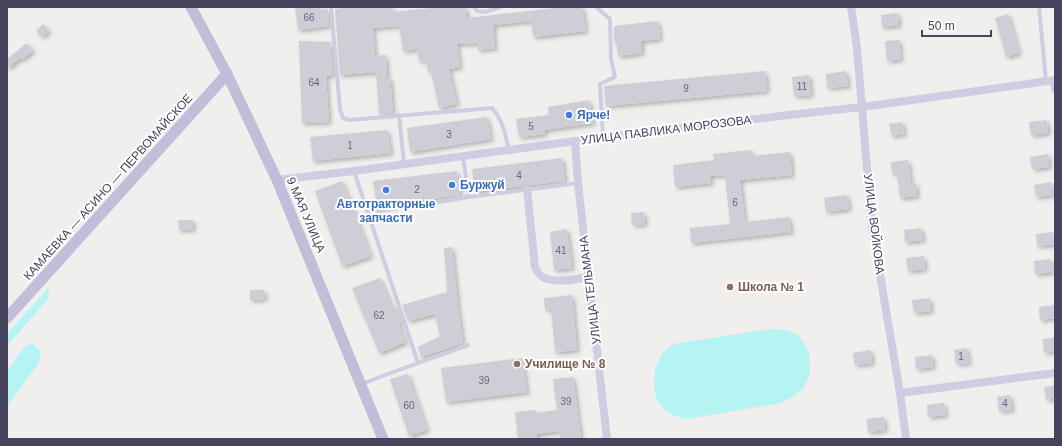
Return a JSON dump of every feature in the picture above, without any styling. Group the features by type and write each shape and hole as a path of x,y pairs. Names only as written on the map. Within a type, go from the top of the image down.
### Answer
{"main road":[{"name":"9 МАЯ УЛИЦА","path":"191,7 228,74 277,180 362,384 383,439"},
{"name":"КАМАЕВКА — АСИНО — ПЕРВОМАЙСКОЕ","path":"7,318 228,74"}],"street":[{"name":"УЛИЦА ВОЙКОВА","path":"851,7 862,107 872,226 900,393 906,439"},
{"name":"УЛИЦА ПАВЛИКА МОРОЗОВА","path":"277,180 463,157 575,141 1052,83"},
{"name":"УЛИЦА ТЕЛЬМАНА","path":"575,141 588,277 607,439"},
{"path":"527,189 535,267 541,276 553,280 570,280 588,277"},
{"path":"900,393 1055,373"}],"lane":[{"path":"331,7 340,110 343,118 350,120 492,108 499,116 504,127 509,150"},
{"path":"474,7 477,11 485,12 501,7"},
{"path":"596,7 610,19 611,59 615,77 600,84 604,138"},
{"path":"1039,7 1052,83"},
{"path":"399,115 404,164"},
{"path":"463,157 469,197"},
{"path":"354,171 418,363"},
{"path":"368,214 469,197 578,183"},
{"path":"362,384 468,346"}],"shaded area":[{"path":"49,287 48,299 7,346 7,334"},
{"path":"771,329 792,332 799,337 808,350 810,358 809,375 802,389 796,394 787,400 776,404 687,419 670,413 662,407 655,393 654,376 659,359 670,346 678,343"},
{"path":"32,343 41,352 39,362 7,407 7,370 26,346"}],"building":[{"path":"295,7 321,7 321,10 328,9 329,26 298,30"},
{"path":"351,7 392,7 393,12 441,7 466,7 467,18 563,7 582,7 586,31 533,37 531,21 493,25 495,48 478,50 478,43 457,44 460,67 449,69 457,104 439,108 431,72 428,72 426,60 419,61 417,49 403,51 399,26 373,28 375,56 386,55 387,78 390,78 393,113 379,114 376,72 340,75 335,9"},
{"path":"898,13 899,25 882,27 881,15"},
{"path":"1008,14 1019,53 1006,57 995,18"},
{"path":"658,21 660,39 641,41 642,53 618,56 616,41 614,41 614,26"},
{"path":"43,24 49,31 42,37 36,31"},
{"path":"899,40 901,59 887,61 885,41"},
{"path":"299,41 331,42 333,75 326,76 329,122 302,123"},
{"path":"27,43 33,51 21,60 20,58 7,69 7,59"},
{"path":"765,71 767,91 606,106 604,86"},
{"path":"846,71 848,86 827,88 826,74"},
{"path":"809,75 811,95 794,96 792,77"},
{"path":"589,100 593,123 544,130 545,134 519,137 516,119 549,115 548,107"},
{"path":"487,117 491,139 410,152 407,128"},
{"path":"1047,120 1048,133 1031,135 1029,122"},
{"path":"902,122 904,134 892,136 889,124"},
{"path":"387,130 391,153 313,161 310,137"},
{"path":"751,150 751,156 790,152 792,175 740,180 745,222 789,217 791,232 691,243 690,228 730,224 725,175 710,176 711,183 675,187 673,165 714,160 713,154"},
{"path":"1048,154 1049,167 1032,169 1030,157"},
{"path":"562,158 565,181 531,185 526,184 522,186 475,192 472,169"},
{"path":"908,160 911,184 916,183 917,196 900,198 897,174 892,174 891,162"},
{"path":"457,171 460,195 377,207 373,181"},
{"path":"342,181 371,256 342,266 315,191"},
{"path":"1051,182 1053,195 1036,197 1034,185"},
{"path":"847,195 849,209 826,212 824,198"},
{"path":"644,212 645,224 632,225 631,213"},
{"path":"178,220 193,220 193,229 179,230"},
{"path":"921,228 923,240 905,242 904,230"},
{"path":"567,229 572,268 554,270 550,232"},
{"path":"1053,232 1055,244 1037,246 1036,234"},
{"path":"452,247 463,343 421,357 418,347 440,336 435,314 408,321 402,305 447,292 444,248"},
{"path":"924,256 925,269 908,271 906,258"},
{"path":"1051,259 1053,272 1035,274 1034,261"},
{"path":"380,278 392,307 395,306 401,323 399,324 406,342 379,353 352,288"},
{"path":"250,290 264,290 265,299 250,300"},
{"path":"572,295 577,350 555,352 551,309 545,310 544,298"},
{"path":"930,298 931,311 914,313 912,300"},
{"path":"1055,305 1055,318 1040,320 1039,307"},
{"path":"1055,338 1055,351 1044,352 1043,339"},
{"path":"967,348 969,363 956,364 954,350"},
{"path":"871,350 872,363 855,365 853,353"},
{"path":"932,355 933,367 916,369 915,357"},
{"path":"522,358 527,392 446,402 441,368"},
{"path":"408,374 427,430 409,436 390,379"},
{"path":"573,377 581,439 560,439 559,431 536,434 537,439 518,439 515,412 536,410 536,413 557,410 553,379"},
{"path":"1055,386 1055,398 1046,400 1044,387"},
{"path":"1010,395 1012,410 999,411 997,397"},
{"path":"944,403 946,415 928,417 927,405"},
{"path":"884,417 885,430 868,432 867,419"}],"place":[{"name":"Ярче!","path":"569,115"},
{"name":"Буржуй","path":"452,185"},
{"name":"Автотракторные запчасти","path":"386,190"},
{"name":"Школа № 1","path":"730,287"},
{"name":"Училище № 8","path":"517,364"}]}
